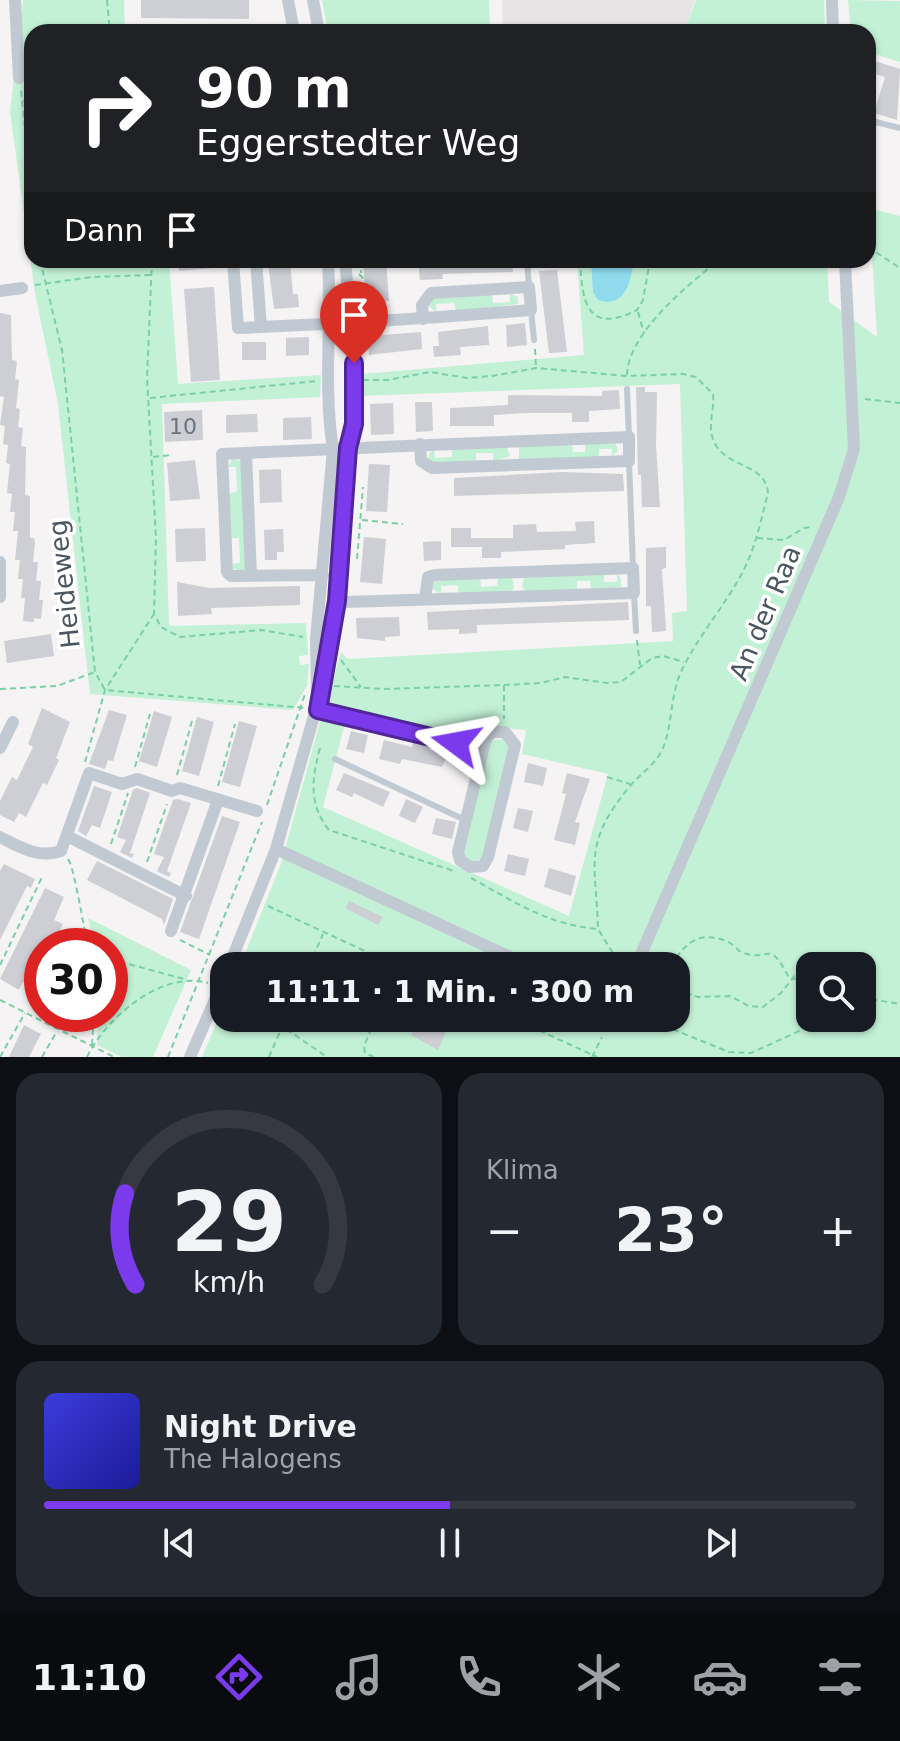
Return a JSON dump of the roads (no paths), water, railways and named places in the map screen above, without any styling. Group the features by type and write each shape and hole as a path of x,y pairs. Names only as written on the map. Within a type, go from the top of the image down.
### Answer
{"street":[{"path":"15,0 19,78"},
{"path":"832,0 833,24"},
{"path":"293,24 289,4 313,2 317,24"},
{"path":"234,268 238,328 331,322 350,325 423,319 531,310 529,287 431,293 422,305 423,319"},
{"path":"257,268 261,327"},
{"path":"318,710 316,639 333,449 328,268"},
{"path":"235,952 276,849 318,710 337,597 348,448 354,424 355,380 346,268"},
{"name":"An der Raa","path":"642,952 826,527 854,449 845,268"},
{"path":"0,291 22,288"},
{"path":"323,575 231,576 227,572 222,454 420,444 629,437 629,461 432,468 421,461 420,444"},
{"path":"513,441 514,465"},
{"path":"246,453 251,576"},
{"path":"0,562 0,597"},
{"path":"322,592 337,597 425,599 634,593 633,568 435,575 428,577 425,584 425,599"},
{"path":"518,572 519,596"},
{"path":"318,710 483,749"},
{"path":"0,748 13,722"},
{"path":"493,732 505,732 512,737 515,745 494,835 483,866 470,867 460,860 458,852 483,749 486,738 493,732"},
{"path":"1,841 30,852 48,855 61,851 89,773 122,784 133,781 172,791 180,788 257,811"},
{"path":"171,931 186,896 216,799"},
{"path":"67,836 186,896"},
{"path":"276,849 500,952"},
{"path":"190,1057 210,1010"}],"lane":[{"path":"876,122 900,128"},
{"path":"528,268 529,287"},
{"path":"531,310 534,340"},
{"path":"627,389 629,437"},
{"path":"629,461 633,568"},
{"path":"634,593 636,631"},
{"path":"335,759 466,820"}],"water":[{"path":"592,268 632,268 620,297 607,302 598,300 593,292"}]}
